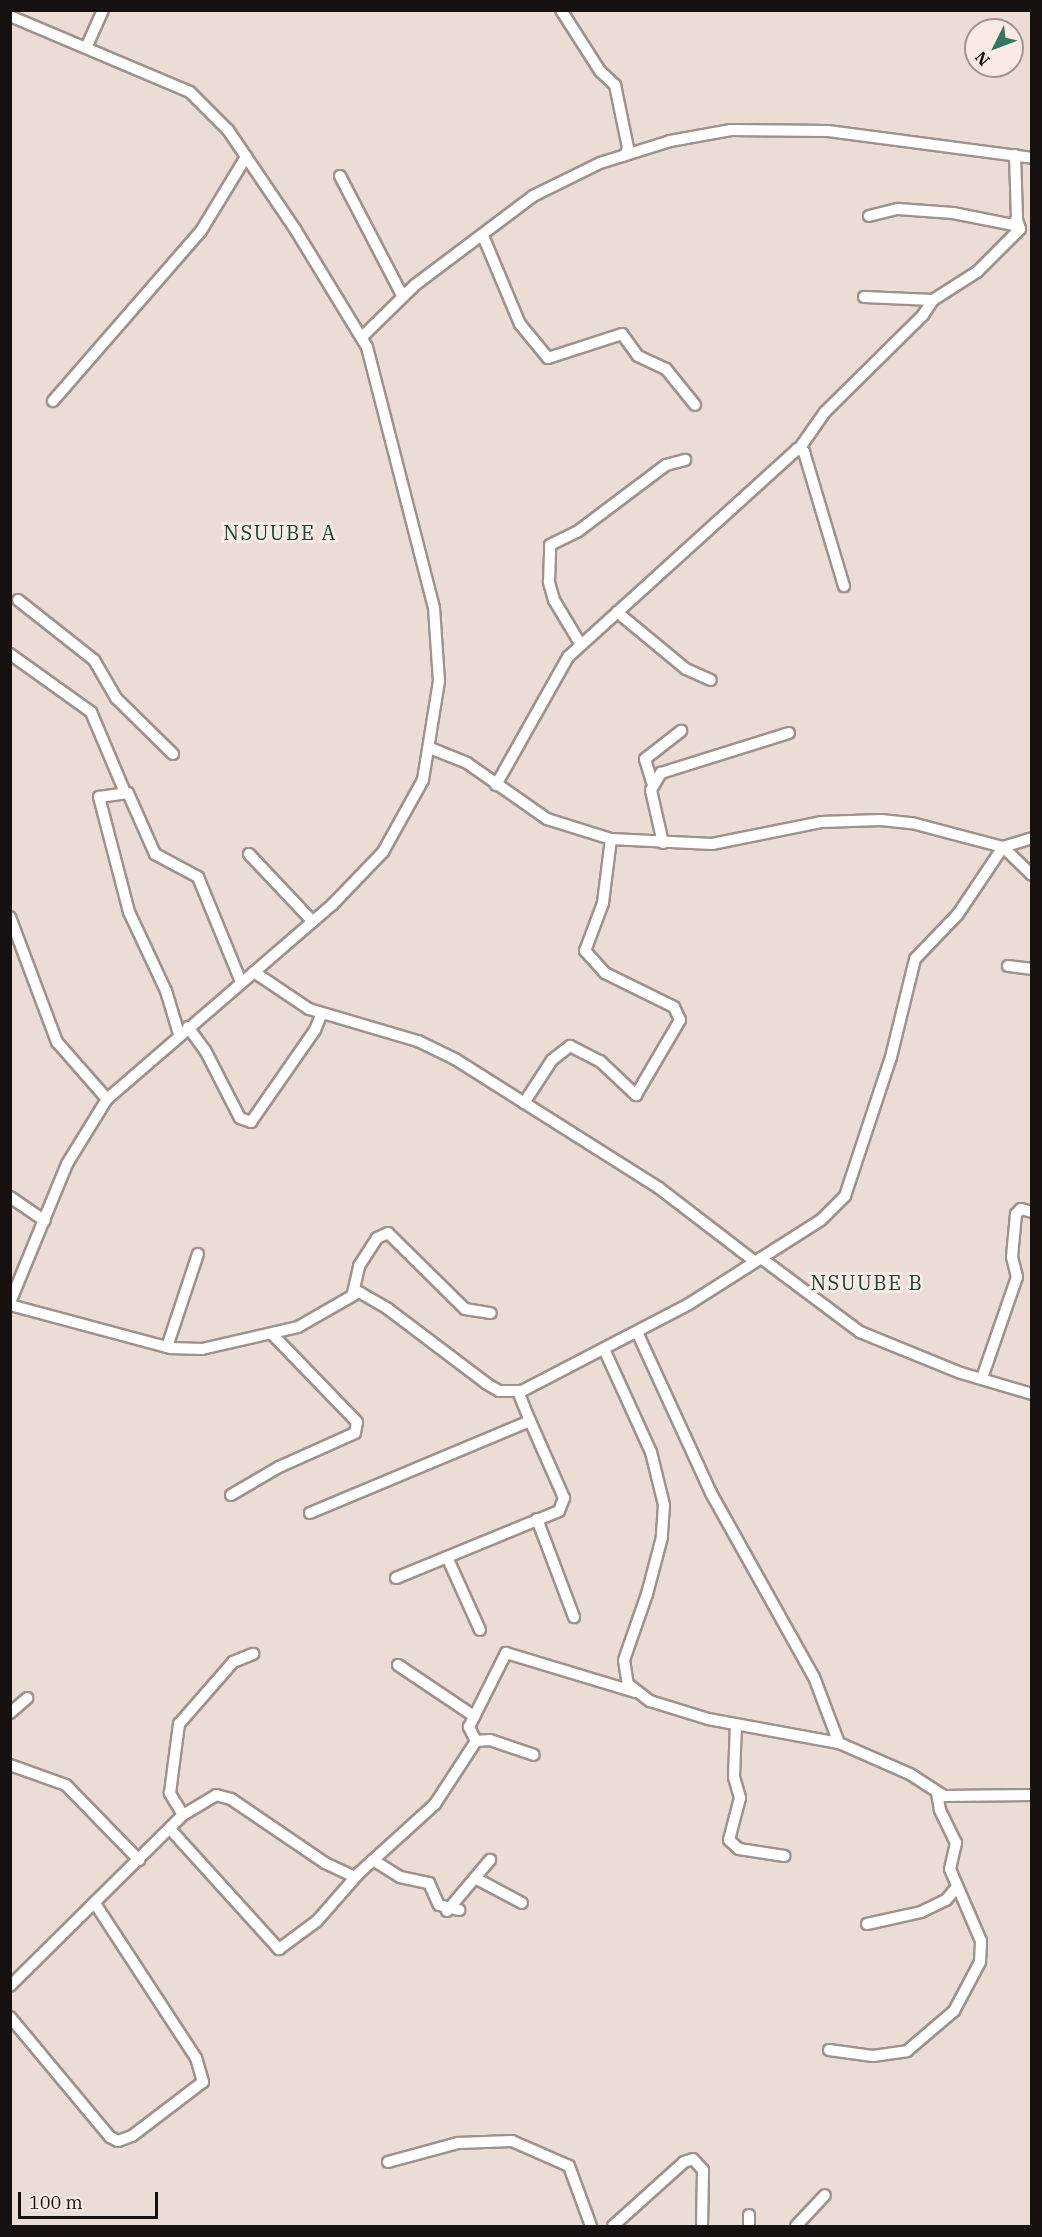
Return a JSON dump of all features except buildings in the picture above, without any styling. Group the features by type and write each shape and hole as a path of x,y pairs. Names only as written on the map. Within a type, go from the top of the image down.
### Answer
{"street":[{"path":"86,48 103,10"},
{"path":"561,10 600,71 615,85 628,148 625,155"},
{"path":"10,16 190,92 228,130 363,336 434,608 440,681 423,780 399,828 369,870 313,922 183,1031 108,1099 68,1164 10,1303 167,1347 212,1348 313,1322 353,1293 364,1259 377,1238 388,1233 465,1309 491,1313"},
{"path":"363,336 403,297 533,196 625,155 731,130 828,131 1032,158"},
{"path":"496,785 548,699 561,664 799,449 825,412 923,315 933,300 977,272 1020,229 1017,220 1014,155"},
{"path":"53,401 201,231 246,156"},
{"path":"340,176 403,297"},
{"path":"869,216 898,209 953,213 1010,225 1017,220"},
{"path":"483,236 520,324 548,358 622,334 638,356 666,369 694,405"},
{"path":"864,297 933,300"},
{"path":"799,449 844,586"},
{"path":"581,645 551,591 550,545 576,532 666,465 685,460"},
{"path":"18,600 94,660 116,698 173,754"},
{"path":"616,612 686,669 711,680"},
{"path":"10,654 91,712 124,790 131,796 155,854 190,870 202,883 241,982"},
{"path":"663,843 652,782 645,759 681,731"},
{"path":"652,782 668,770 789,733"},
{"path":"430,748 460,758 547,819 610,839 712,844 821,822 881,819 912,823 1003,847 1032,875"},
{"path":"124,790 101,796 97,802 129,912 183,1031 205,1050 240,1118 251,1122 315,1030 322,1013"},
{"path":"353,1293 364,1294 388,1309 487,1384 518,1392 637,1332 821,1220 845,1196 891,1057 915,959 958,914 1003,847 1032,838"},
{"path":"524,1103 552,1060 570,1046 600,1061 636,1095 680,1020 674,1007 605,973 585,951 603,903 610,839"},
{"path":"249,854 313,922"},
{"path":"10,917 57,1042 108,1099"},
{"path":"1008,966 1032,969"},
{"path":"254,972 322,1013 437,1049 660,1188 860,1332 982,1378 1032,1394"},
{"path":"10,1197 45,1221"},
{"path":"982,1378 1017,1277 1011,1257 1016,1214 1021,1209 1032,1212"},
{"path":"167,1347 198,1254"},
{"path":"637,1332 711,1493 814,1677 839,1743"},
{"path":"231,1495 355,1433 357,1422 272,1334"},
{"path":"604,1349 662,1484 662,1537 624,1660 628,1684 650,1701 736,1724 839,1743 910,1774 937,1793 950,1797 1029,1791"},
{"path":"396,1578 559,1510 564,1498 518,1392"},
{"path":"310,1513 530,1421"},
{"path":"537,1519 574,1617"},
{"path":"447,1557 480,1630"},
{"path":"476,1741 469,1727 506,1653 637,1693"},
{"path":"183,1815 170,1793 178,1724 233,1662 253,1654"},
{"path":"398,1665 474,1716"},
{"path":"10,1713 27,1698"},
{"path":"736,1724 734,1777 740,1798 729,1840 739,1849 784,1856"},
{"path":"476,1741 490,1740 534,1755"},
{"path":"171,1830 279,1949 317,1921 355,1877 435,1804 476,1741"},
{"path":"10,1765 66,1785 139,1860"},
{"path":"829,2050 873,2056 907,2051 954,2011 980,1962 982,1947 956,1888 950,1857 957,1843 940,1810 937,1793"},
{"path":"10,1986 94,1902 171,1830 183,1815 223,1796 355,1877"},
{"path":"373,1860 400,1877 429,1883 439,1905 447,1911 459,1910"},
{"path":"447,1911 490,1860"},
{"path":"475,1878 522,1904"},
{"path":"867,1924 921,1911 946,1900 956,1888"},
{"path":"10,2018 110,2138 118,2141 132,2136 203,2082 196,2058 94,1902"},
{"path":"387,2162 458,2143 512,2141 569,2166 591,2226"},
{"path":"613,2226 684,2162 693,2159 703,2170 702,2226"},
{"path":"796,2226 825,2195"}],"district":[{"name":"NSUUBE A","path":"280,532"},
{"name":"NSUUBE B","path":"867,1282"}]}
